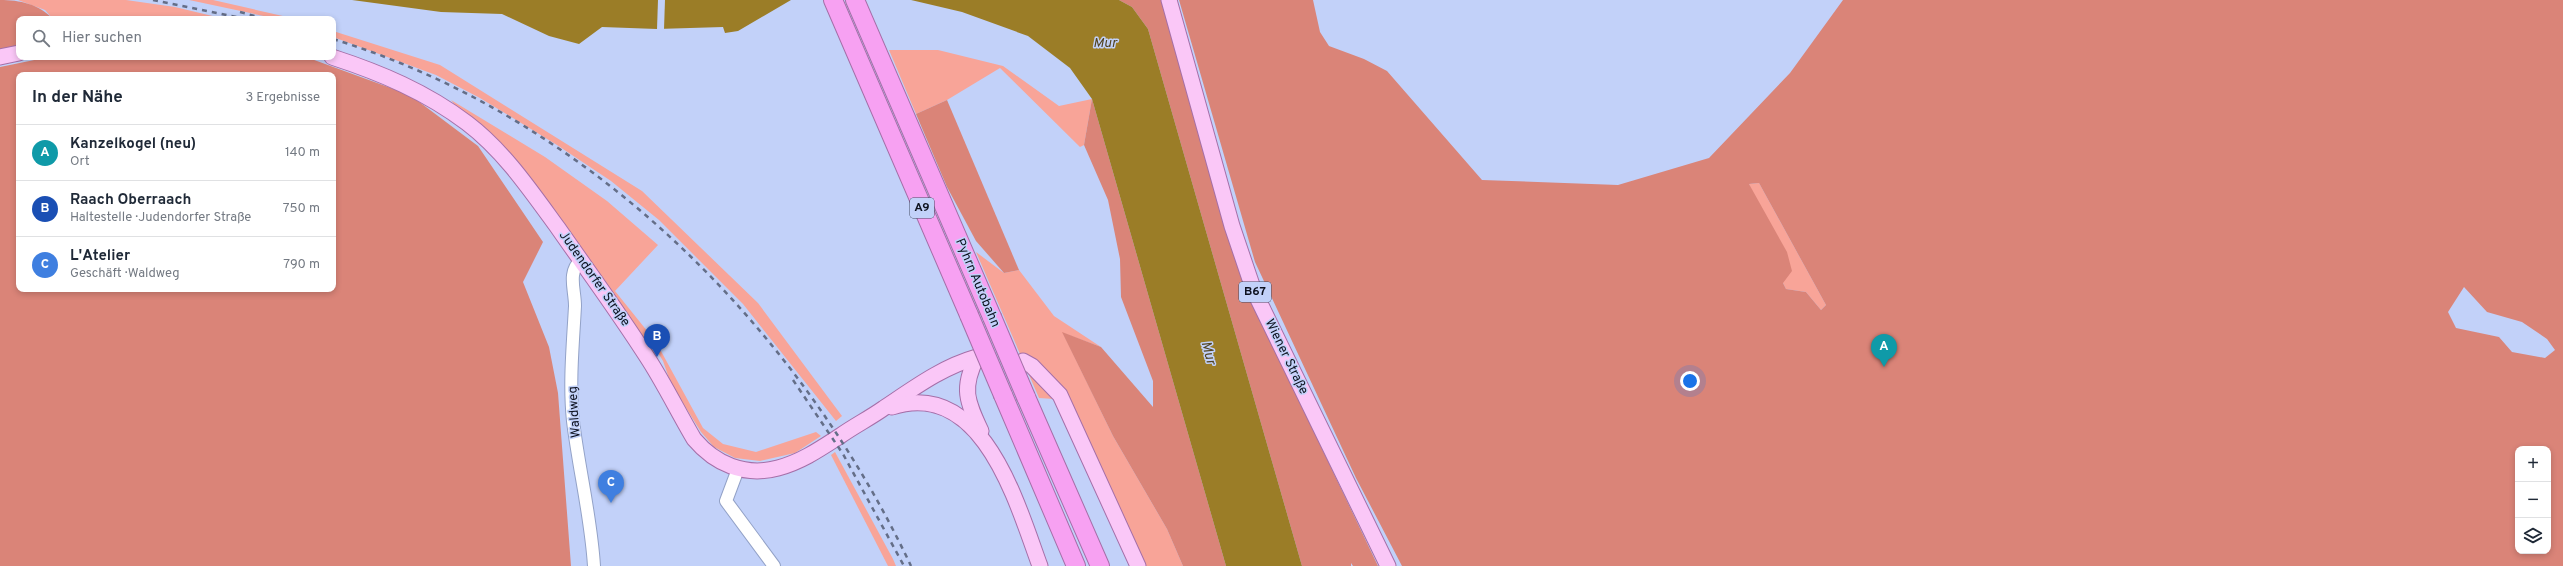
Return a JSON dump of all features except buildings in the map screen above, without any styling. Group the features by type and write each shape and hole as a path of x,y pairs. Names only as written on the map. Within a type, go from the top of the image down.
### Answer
{"highway":[{"name":"Pyhrn Autobahn","path":"833,0 1004,395 1076,566"},
{"name":"Pyhrn Autobahn","path":"855,0 1100,566"}],"main road":[{"name":"Wiener Straße","path":"1170,0 1232,226 1254,291 1388,566"},
{"path":"0,57 16,54"},
{"name":"Judendorfer Straße","path":"336,58 401,82 430,97 469,124 523,180 581,260 648,359 694,438 713,457 742,470 776,469 788,465 813,454 932,376 957,362 977,357 967,380 967,399 990,448"},
{"path":"1023,362 1032,366 1060,395 1138,566"},
{"path":"880,411 911,403 945,408 964,420 990,448 1010,489 1040,566"}],"street":[{"name":"Waldweg","path":"581,260 573,273 575,300 572,391 573,421 592,537 594,566"},
{"path":"742,470 726,501 774,566"}],"shaded area":[{"path":"0,0 29,4 42,10 50,16 16,16 16,54 0,57"},
{"path":"18,0 126,0 175,7 212,16 50,16 45,10"},
{"path":"189,0 213,0 283,16 264,16"},
{"path":"1119,0 1163,0 1262,323 1378,566 1353,566 1351,563 1351,566 1302,566 1148,29 1132,7"},
{"path":"1179,0 1313,0 1320,32 1329,46 1364,59 1387,71 1482,180 1618,185 1709,158 1790,73 1843,0 2563,0 2563,566 1402,566 1356,478 1255,262","holes":["1759,183 1826,305 1821,310 1806,292 1786,289 1783,283 1792,271 1787,252 1749,184","2464,287 2487,312 2522,322 2547,339 2555,350 2545,358 2512,352 2499,337 2456,328 2448,312"]},
{"path":"336,32 440,65 642,191 758,303 842,416 836,421 743,304 659,220 611,181 557,145 480,98 436,75 336,38"},
{"path":"889,50 938,50 1003,66 1059,106 1092,99 1084,145 1080,147 1000,68 947,100 916,114"},
{"path":"34,60 314,60 410,95 478,146 543,242 523,282 549,347 558,393 571,566 0,566 0,67"},
{"path":"1092,99 1226,566 1183,566 1167,529 1113,436 1062,332 1101,347 1153,407 1153,381 1121,297 1120,259 1108,200 1084,145"},
{"path":"451,100 545,157 607,201 658,245 615,291 656,342 703,428 723,444 756,452 816,432 821,436 795,453 760,461 735,458 714,447 701,432 671,384 663,361 654,346 642,339"},
{"path":"947,100 1019,270 1004,273 976,241 947,187 916,114"},
{"path":"1759,183 1826,305 1821,310 1806,292 1786,289 1783,283 1749,184"},
{"path":"976,252 1004,273 1019,270 1054,316 1101,347 1063,333 1113,436 1167,529 1183,566 1131,566 1054,399 1039,398"},
{"path":"835,452 896,566 888,566 831,455"}],"water":[{"path":"352,0 791,0 738,31 725,33 723,27 657,29 602,27 579,44 549,36 502,14 441,12"},
{"name":"Mur","path":"911,0 1119,0 1132,7 1148,29 1302,566 1226,566 1092,99 1070,68 1028,36 962,12"}],"pier":[{"path":"658,0 665,0 664,29 657,29"}],"railway":[{"path":"153,0 231,16"},
{"path":"240,12 255,16"},
{"path":"336,40 427,75 516,121 599,177 676,242 746,315 809,394 864,478 911,566"},
{"path":"793,380 843,454 904,566"}],"place":[{"name":"Raach Oberraach","path":"657,357"},
{"name":"Kanzelkogel (neu)","path":"1884,367"},
{"name":"L'Atelier","path":"611,503"}]}
